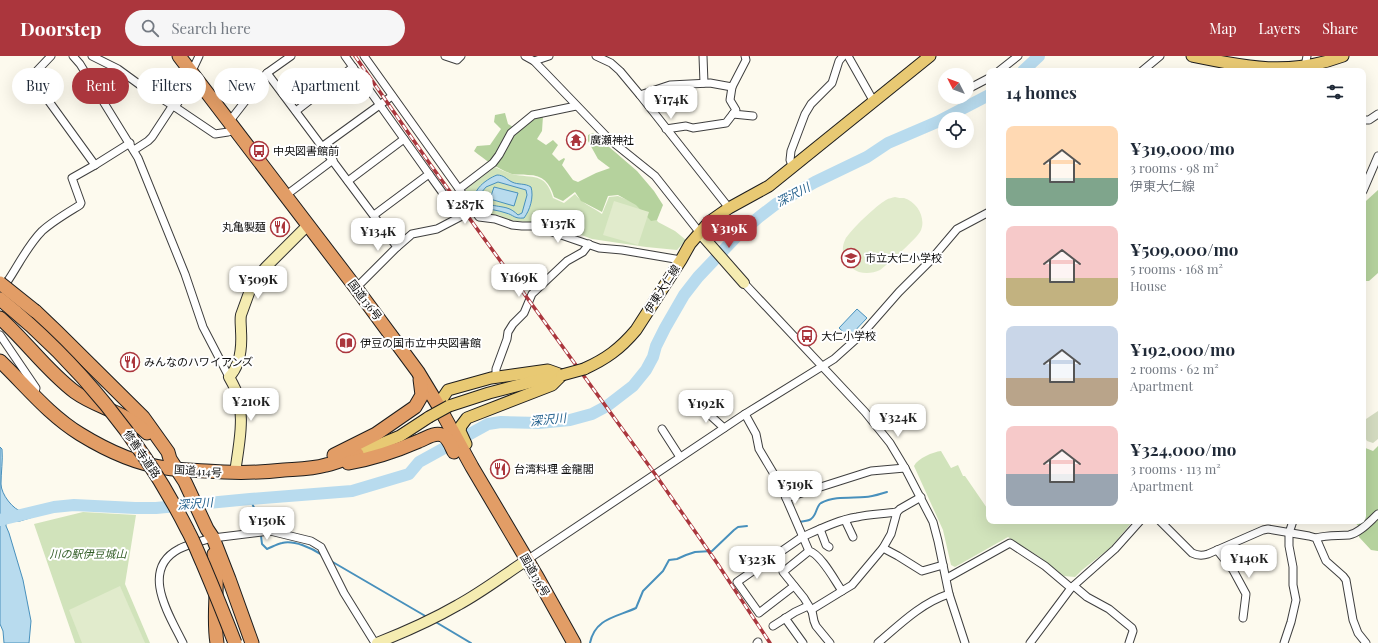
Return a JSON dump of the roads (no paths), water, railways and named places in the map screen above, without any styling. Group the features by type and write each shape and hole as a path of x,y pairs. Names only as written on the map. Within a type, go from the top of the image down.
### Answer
{"highway":[{"name":"国道136号","path":"179,56 188,68"},
{"name":"国道136号","path":"206,92 356,288 444,409 454,435 468,461 463,467 481,483 574,643"},
{"path":"0,283 57,332 143,417 168,452 185,482 229,579 252,643"},
{"name":"修善寺道路","path":"0,299 68,361 98,395 141,451 170,497 189,532 222,608 235,643"},
{"path":"0,318 62,382 82,396 135,422 150,436 174,464"},
{"name":"国道414号","path":"0,361 46,409 62,422 79,434 104,448 139,462 166,468 174,464 235,473 261,473 327,465 357,454"},
{"path":"295,469 333,456 376,434 415,407 422,395 418,372"},
{"path":"415,407 444,409"},
{"path":"327,465 341,465 360,461 408,446 436,434 454,435"},
{"path":"209,535 217,573 214,629 216,643"}],"main road":[{"name":"伊東大仁線","path":"357,454 400,436 444,409 489,393 584,369 611,355 627,341 636,330 690,244 709,222 729,208 769,186 793,168 930,56"},
{"path":"1192,56 1261,68"},
{"path":"1283,68 1306,61 1322,63 1343,56"},
{"path":"418,372 434,388 441,391 496,378 548,370 562,375 552,385 467,418 456,419 444,409 448,390"},
{"path":"454,435 467,418"}],"street":[{"path":"51,56 31,77 95,165"},
{"path":"73,56 80,64 134,150 147,178 185,274 203,328 237,392 240,408 240,428 235,473"},
{"path":"92,56 118,69 215,134 228,132 246,104"},
{"path":"195,68 199,56"},
{"path":"269,72 291,56"},
{"path":"346,56 460,217 437,229 412,234 356,288"},
{"path":"364,56 479,217 494,219 517,226 535,226 600,248 622,250 681,260"},
{"path":"445,56 457,60 462,56"},
{"path":"525,56 534,61 609,139 655,176 700,233 729,266 872,419 890,443 921,497 935,528 947,578 949,594 965,643"},
{"path":"534,61 548,56"},
{"path":"596,56 615,66 640,95 729,208"},
{"path":"703,56 704,83"},
{"path":"666,129 686,126 693,128 726,123 736,110 730,100 732,87 746,60 745,56"},
{"path":"793,168 790,156 805,114 810,104 832,83 839,61 843,56"},
{"path":"848,56 874,102"},
{"path":"1003,68 1018,56"},
{"path":"1146,68 1160,56"},
{"path":"296,111 354,67"},
{"path":"269,76 397,247"},
{"path":"974,86 986,80"},
{"path":"640,95 670,85 704,83 732,87"},
{"path":"323,146 392,96"},
{"path":"134,150 152,137 174,106"},
{"path":"459,189 493,163 511,133 533,115 576,106"},
{"path":"733,114 753,116"},
{"path":"1366,120 1369,120 1378,114"},
{"path":"348,181 404,139"},
{"path":"0,292 35,239 42,231 80,205 81,203 72,178 130,143"},
{"path":"1366,184 1378,156"},
{"path":"285,196 333,160"},
{"path":"374,215 429,174"},
{"path":"183,643 163,602 159,585 161,571 167,559 178,549 209,535 276,532 317,544 323,552 344,593 376,643 410,630 458,605 745,414 823,366 852,344 863,333 899,292 929,262 957,229 986,214"},
{"path":"229,377 238,365 242,337 240,320 253,282 308,225"},
{"path":"496,378 496,369 507,339 508,332 513,324 524,313 532,294 567,261 582,252 589,244"},
{"path":"0,335 36,388 34,396"},
{"path":"700,406 724,428"},
{"path":"745,414 754,429 759,449 781,486 809,551 811,551 819,559 842,591"},
{"path":"662,430 680,457"},
{"path":"786,498 870,471 905,468"},
{"path":"774,626 803,608 810,608 852,585 883,548 891,534 897,512 902,507 921,497"},
{"path":"794,586 759,613 737,582 802,537 820,529 858,516 897,512"},
{"path":"1163,524 1192,553 1202,556 1259,531 1268,530 1316,538 1330,535 1352,534 1378,514"},
{"path":"845,520 852,537"},
{"path":"1030,643 1072,587 1115,549 1137,524"},
{"path":"1284,643 1296,600 1293,586 1293,568 1288,546 1289,533 1293,524"},
{"path":"820,529 826,545 829,547"},
{"path":"1316,538 1326,561 1346,580 1353,620 1358,633 1366,643"},
{"path":"947,578 1010,543 1072,587 1109,609 1132,628 1133,632 1129,643"},
{"path":"883,548 922,572 943,565"},
{"path":"1217,550 1233,570 1246,594 1243,618"},
{"path":"809,551 783,572 804,598 810,608 816,626 830,643"},
{"path":"878,643 919,610 937,598 949,594"},
{"path":"785,618 803,643"}],"water":[{"path":"497,175 505,177 514,183 531,187 531,203 524,218 516,217 482,206 477,202 475,197 476,192 487,180","holes":["498,182 526,190 527,195 522,213 518,215 508,208 487,203 482,198 481,193 486,187"]},
{"path":"494,187 518,193 514,206 490,199"},
{"path":"857,309 867,318 849,337 839,328"},
{"path":"0,447 2,449 1,484 5,497 8,501 19,511 31,511 45,506 49,512 20,521 6,522 23,580 31,621 29,643 4,643 3,631 0,624"}],"waterway":[{"name":"深沢川","path":"1026,68 1039,56"},
{"name":"深沢川","path":"0,520 54,507 74,505 156,508 352,491 409,474 419,462 488,424 501,422 539,423 570,420 592,414 607,406 633,386 646,370 665,328 684,295 698,277 735,238 759,217 776,204 815,182 867,157 888,143 937,122 986,97"},
{"path":"799,522 811,519 819,504 826,501 837,498 870,496 887,492"},
{"path":"250,499 257,514"},
{"path":"590,643 597,628 602,623 614,616 636,608 643,591 663,571 669,560 677,559 695,552 712,551 738,527 747,526"},
{"path":"261,536 262,544 267,549 280,543 287,542 308,547 322,555"},
{"path":"331,561 427,617"},
{"path":"434,621 471,643"}],"railway":[{"path":"355,56 430,164 655,474 770,643"}],"place":[{"name":"廣瀬神社","path":"576,140"},
{"name":"中央図書館前","path":"259,151"},
{"name":"丸亀製麺","path":"280,227"},
{"name":"市立大仁小学校","path":"851,258"},
{"name":"大仁小学校","path":"807,336"},
{"name":"伊豆の国市立中央図書館","path":"346,343"},
{"name":"みんなのハワイアンズ","path":"130,362"},
{"name":"台湾料理 金龍閣","path":"500,469"}],"park label":[{"name":"川の駅伊豆城山","path":"88,554"}]}
